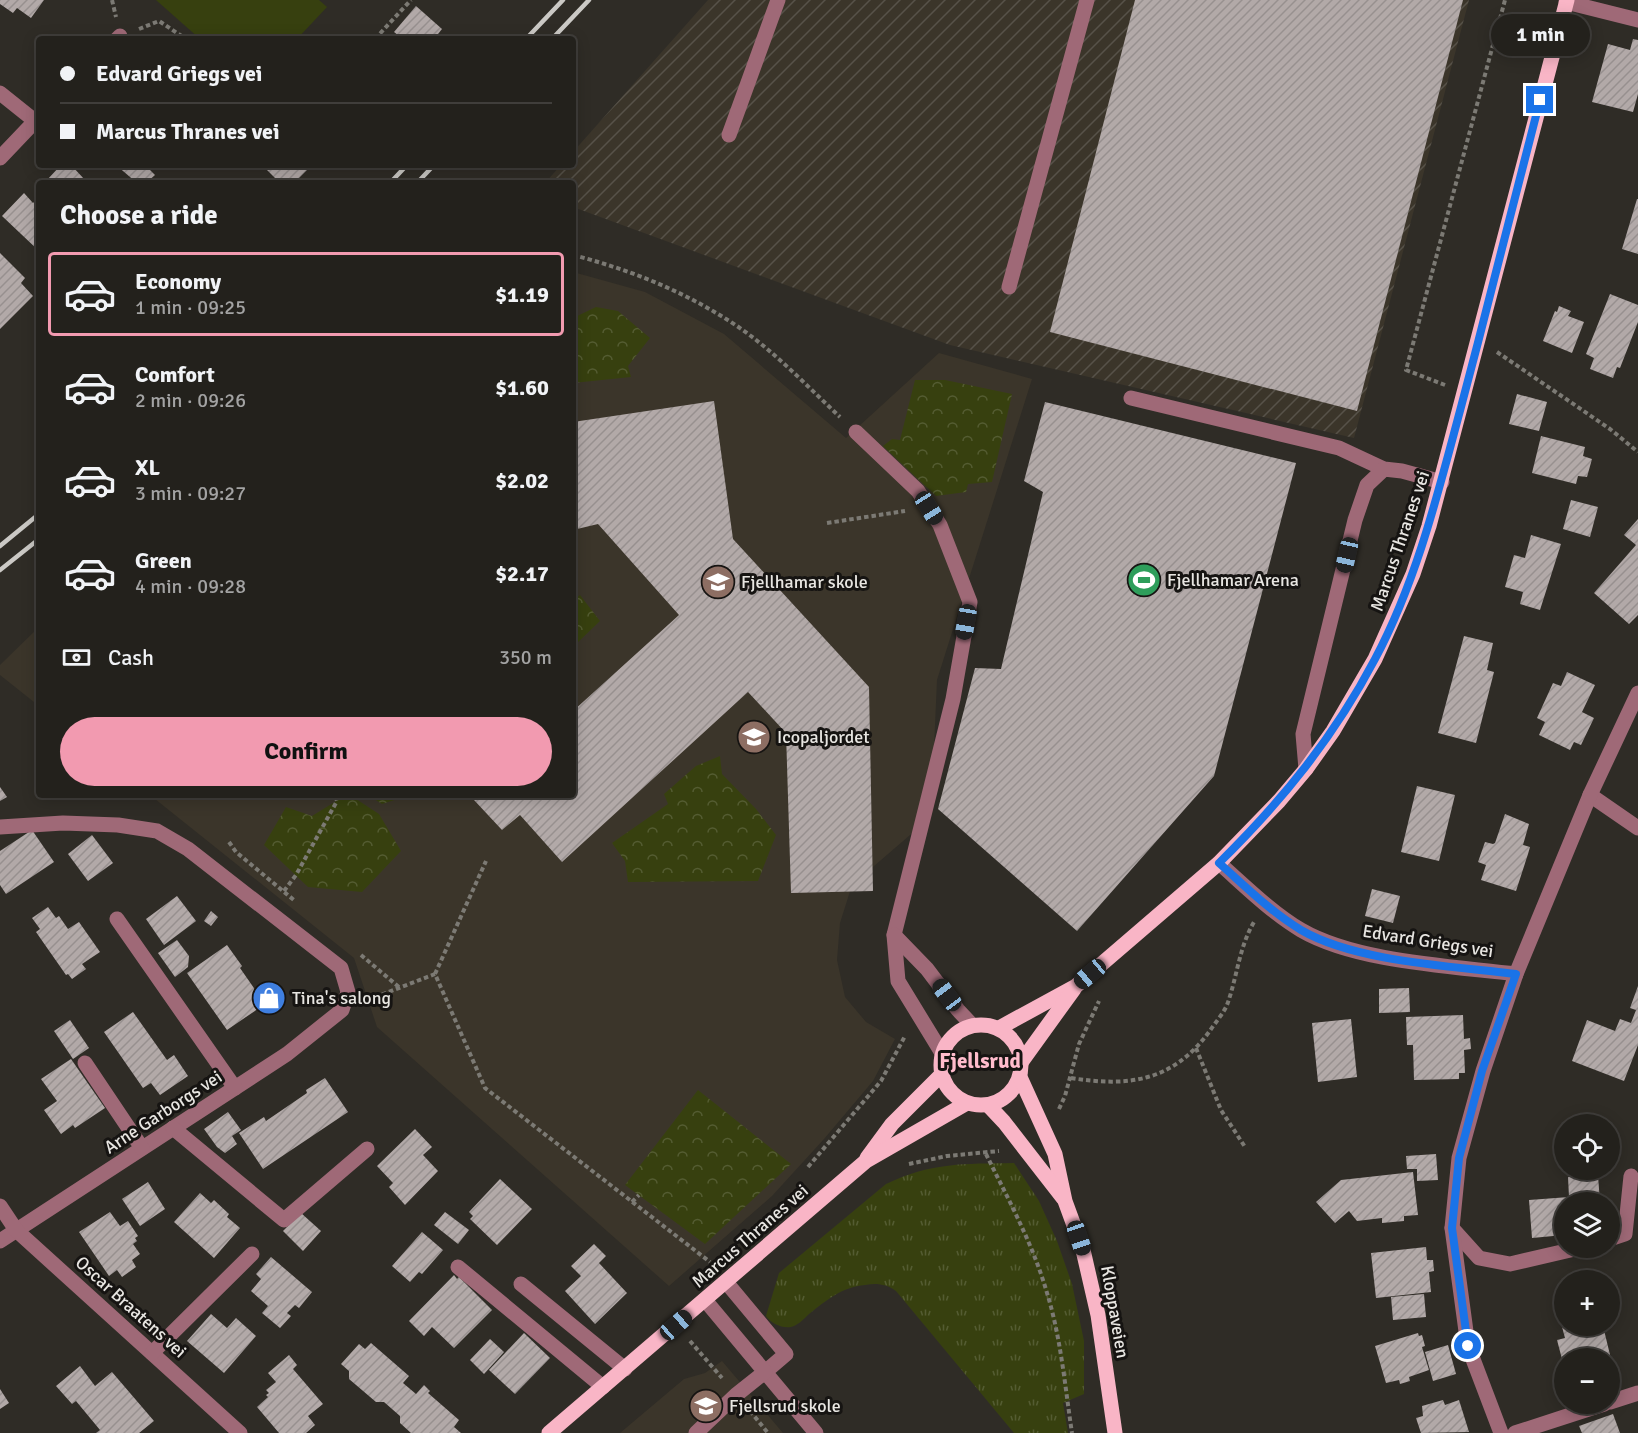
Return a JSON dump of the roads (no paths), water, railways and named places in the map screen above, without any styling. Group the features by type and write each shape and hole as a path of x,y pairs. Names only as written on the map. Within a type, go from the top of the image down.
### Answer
{"main road":[{"name":"Marcus Thranes vei","path":"999,1028 1076,986 1219,863 1250,833 1306,769 1355,695 1395,619 1426,536 1442,482 1566,1"},
{"name":"Marcus Thranes vei","path":"1022,1060 1076,986"},
{"path":"986,1024 999,1028 1015,1042 1022,1060 1020,1077 1008,1096 988,1105 967,1103 947,1086 942,1074 942,1053 954,1035 962,1029 972,1025 986,1024"},
{"name":"Marcus Thranes vei","path":"866,1161 892,1124 942,1074"},
{"name":"Kloppaveien","path":"1020,1077 1055,1154 1065,1201 1083,1250 1091,1283 1115,1433"},
{"name":"Marcus Thranes vei","path":"549,1433 866,1161 967,1103"},
{"name":"Kloppaveien","path":"988,1105 1004,1122 1065,1201"}],"street":[{"path":"729,135 778,0"},
{"path":"1010,287 1087,0"},
{"path":"1566,1 1638,20"},
{"path":"0,93 36,118"},
{"path":"0,158 36,120"},
{"path":"1131,398 1339,448 1384,469 1402,471 1442,482"},
{"path":"856,432 918,490 940,525 970,602 953,699 894,935 898,981 942,1053"},
{"path":"1306,769 1304,734 1355,520 1367,485 1384,469"},
{"name":"Edvard Griegs vei","path":"1501,1433 1468,1346 1452,1228 1459,1158 1482,1071 1516,974 1590,795 1638,693"},
{"path":"1590,795 1638,828"},
{"name":"Arne Garborgs vei","path":"0,826 74,823 118,825 157,831 188,849 341,968 348,992 342,1010 287,1054 0,1241"},
{"name":"Edvard Griegs vei","path":"1219,863 1300,930 1323,941 1369,955 1516,974"},
{"path":"117,920 236,1088"},
{"path":"894,935 927,969 972,1025"},
{"path":"85,1063 142,1148"},
{"path":"173,1128 284,1220 367,1149"},
{"path":"1620,1236 1625,1234 1631,1176"},
{"name":"Oscar Braatens vei","path":"0,1206 16,1230 240,1433"},
{"path":"1452,1228 1479,1258 1510,1264 1554,1254"},
{"path":"152,1353 252,1254"},
{"path":"458,1267 603,1387"},
{"path":"696,1433 736,1395 786,1354 726,1282"},
{"path":"521,1284 625,1369"},
{"path":"705,1300 816,1433"},
{"path":"1620,1399 1638,1393"},
{"path":"1515,1433 1573,1414"}],"railway":[{"path":"529,36 563,0"},
{"path":"555,36 589,0"},
{"path":"393,180 404,168"},
{"path":"420,180 431,168"},
{"path":"0,546 36,516"},
{"path":"0,570 36,541"}],"place":[{"name":"Fjellhamar Arena","path":"1144,580"},
{"name":"Fjellhamar skole","path":"718,582"},
{"name":"Icopaljordet","path":"754,737"},
{"name":"Tina's salong","path":"269,998"},
{"name":"Fjellsrud skole","path":"706,1406"}],"district":[{"name":"Fjellsrud","path":"980,1061"}]}
